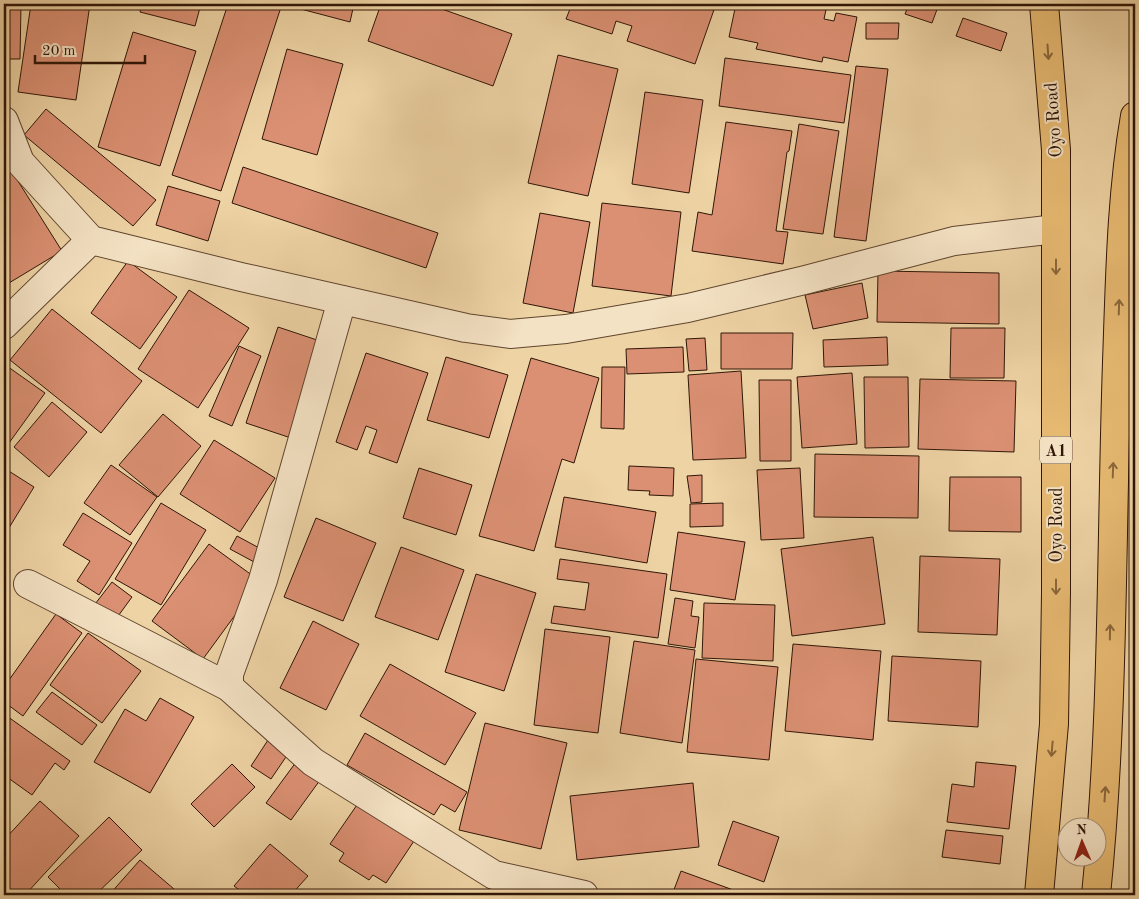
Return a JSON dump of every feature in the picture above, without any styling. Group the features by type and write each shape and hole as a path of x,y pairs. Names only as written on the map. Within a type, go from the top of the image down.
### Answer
{"highway":[{"name":"Oyo Road","path":"1039,895 1054,724 1056,593 1056,150 1044,4"},
{"path":"1096,895 1102,838 1108,737 1113,474 1122,229 1135,116"}],"street":[{"path":"4,121 20,162 91,240 241,277 466,328 510,334 566,330 688,308 954,242 1056,229"},
{"path":"4,325 91,240"},
{"path":"229,687 229,674 263,580 342,300"},
{"path":"28,584 229,687 313,762 494,875 584,895"}],"building":[{"path":"8,4 21,4 20,59 6,59"},
{"path":"31,4 90,4 76,100 18,92"},
{"path":"142,4 201,4 195,26 140,12"},
{"path":"228,4 282,4 221,191 172,175"},
{"path":"298,4 354,4 350,22 297,8"},
{"path":"381,4 428,4 512,34 493,86 368,41"},
{"path":"572,4 716,4 695,64 627,41 632,26 616,21 612,34 566,19"},
{"path":"736,4 821,4 827,5 824,19 834,21 836,13 857,17 848,62 823,57 822,62 756,49 758,43 729,37"},
{"path":"909,4 939,4 932,23 905,14"},
{"path":"963,18 1007,33 1001,51 956,36"},
{"path":"866,23 899,23 898,39 866,39"},
{"path":"133,32 196,51 160,166 98,147"},
{"path":"287,49 343,64 317,155 262,139"},
{"path":"558,55 618,69 588,196 528,183"},
{"path":"725,58 851,75 844,123 719,106"},
{"path":"856,66 888,69 866,241 834,237"},
{"path":"645,92 703,100 689,193 632,184"},
{"path":"46,109 156,200 133,226 24,135"},
{"path":"726,122 792,131 789,151 787,152 776,231 788,232 783,264 692,251 698,212 712,215"},
{"path":"799,124 839,131 823,234 783,229"},
{"path":"243,167 438,233 426,268 232,203"},
{"path":"11,170 62,251 4,286 4,175"},
{"path":"168,186 220,201 208,241 156,225"},
{"path":"602,203 681,212 671,296 592,286"},
{"path":"540,213 590,222 573,313 523,303"},
{"path":"128,261 177,297 140,349 91,313"},
{"path":"878,271 999,273 999,324 877,322"},
{"path":"862,283 868,318 813,329 805,295"},
{"path":"189,290 249,328 198,408 138,369"},
{"path":"52,309 142,381 101,433 10,360"},
{"path":"278,327 326,343 294,439 246,423"},
{"path":"951,328 1005,328 1004,378 950,378"},
{"path":"721,333 793,333 792,369 721,369"},
{"path":"887,337 888,365 824,367 823,340"},
{"path":"705,338 707,370 689,371 686,339"},
{"path":"239,346 261,356 232,426 209,416"},
{"path":"683,347 684,372 627,374 626,349"},
{"path":"366,353 428,373 397,463 369,453 377,430 366,426 357,450 336,442"},
{"path":"446,357 508,375 489,438 427,420"},
{"path":"531,358 599,378 574,463 562,459 534,551 479,536"},
{"path":"4,364 45,393 9,443 4,440"},
{"path":"602,367 625,367 624,429 601,428"},
{"path":"741,371 746,458 693,460 688,375"},
{"path":"852,373 857,444 802,448 797,377"},
{"path":"864,377 908,377 909,447 865,448"},
{"path":"920,379 1016,381 1014,452 918,449"},
{"path":"759,380 791,380 791,461 760,461"},
{"path":"52,402 87,432 49,477 14,447"},
{"path":"163,414 201,446 158,497 119,465"},
{"path":"214,440 275,478 240,532 180,494"},
{"path":"815,454 919,456 918,518 814,517"},
{"path":"111,465 157,497 130,535 84,503"},
{"path":"629,466 674,468 673,496 649,495 650,491 628,490"},
{"path":"4,468 34,487 4,536"},
{"path":"419,468 472,485 456,535 403,518"},
{"path":"800,468 804,538 761,540 757,470"},
{"path":"702,475 702,502 691,503 687,476"},
{"path":"950,477 1021,477 1021,532 949,531"},
{"path":"564,497 656,512 647,563 555,547"},
{"path":"161,503 206,530 161,605 115,579"},
{"path":"723,503 723,526 690,527 690,504"},
{"path":"83,513 132,543 99,595 77,581 90,561 63,545"},
{"path":"316,518 376,543 343,621 284,597"},
{"path":"678,532 745,542 735,600 670,590"},
{"path":"237,536 263,550 256,563 230,549"},
{"path":"873,537 885,624 792,636 781,549"},
{"path":"209,544 260,581 203,659 152,621"},
{"path":"401,547 464,570 438,640 375,617"},
{"path":"920,556 1000,559 997,635 918,632"},
{"path":"560,559 667,574 658,638 551,623 554,606 585,610 589,583 557,579"},
{"path":"476,574 536,593 504,691 445,672"},
{"path":"112,582 132,597 113,623 92,608"},
{"path":"675,598 693,601 691,616 699,617 695,648 668,644"},
{"path":"704,603 775,605 773,661 702,658"},
{"path":"56,614 82,633 23,716 4,702 4,687"},
{"path":"313,621 359,644 326,710 280,688"},
{"path":"545,629 610,637 598,733 534,725"},
{"path":"88,633 141,671 102,723 50,685"},
{"path":"634,641 695,650 682,743 620,733"},
{"path":"793,644 881,651 873,740 785,731"},
{"path":"892,656 981,661 978,727 888,721"},
{"path":"696,659 778,667 769,760 687,752"},
{"path":"390,664 476,713 445,765 360,716"},
{"path":"52,692 97,725 82,745 36,712"},
{"path":"160,698 194,717 150,793 94,762 125,709 146,721"},
{"path":"4,714 70,761 64,770 55,763 32,795 4,775"},
{"path":"485,723 567,743 541,849 459,830"},
{"path":"365,733 467,792 455,812 441,804 434,815 347,765"},
{"path":"270,737 290,751 271,779 251,766"},
{"path":"299,758 323,776 291,820 266,803"},
{"path":"976,762 1016,766 1009,829 947,822 952,784 974,787"},
{"path":"232,764 255,787 214,827 191,804"},
{"path":"693,783 699,847 577,860 570,796"},
{"path":"370,786 426,823 386,883 373,875 369,880 339,861 344,853 330,844"},
{"path":"40,801 79,836 25,895 4,895 4,840"},
{"path":"109,817 142,850 95,895 66,895 48,877"},
{"path":"733,821 779,837 764,882 718,865"},
{"path":"946,830 1003,836 1000,864 942,857"},
{"path":"270,844 308,876 291,895 246,895 234,886"},
{"path":"140,860 181,895 109,895"},
{"path":"681,871 747,895 672,895"}]}
